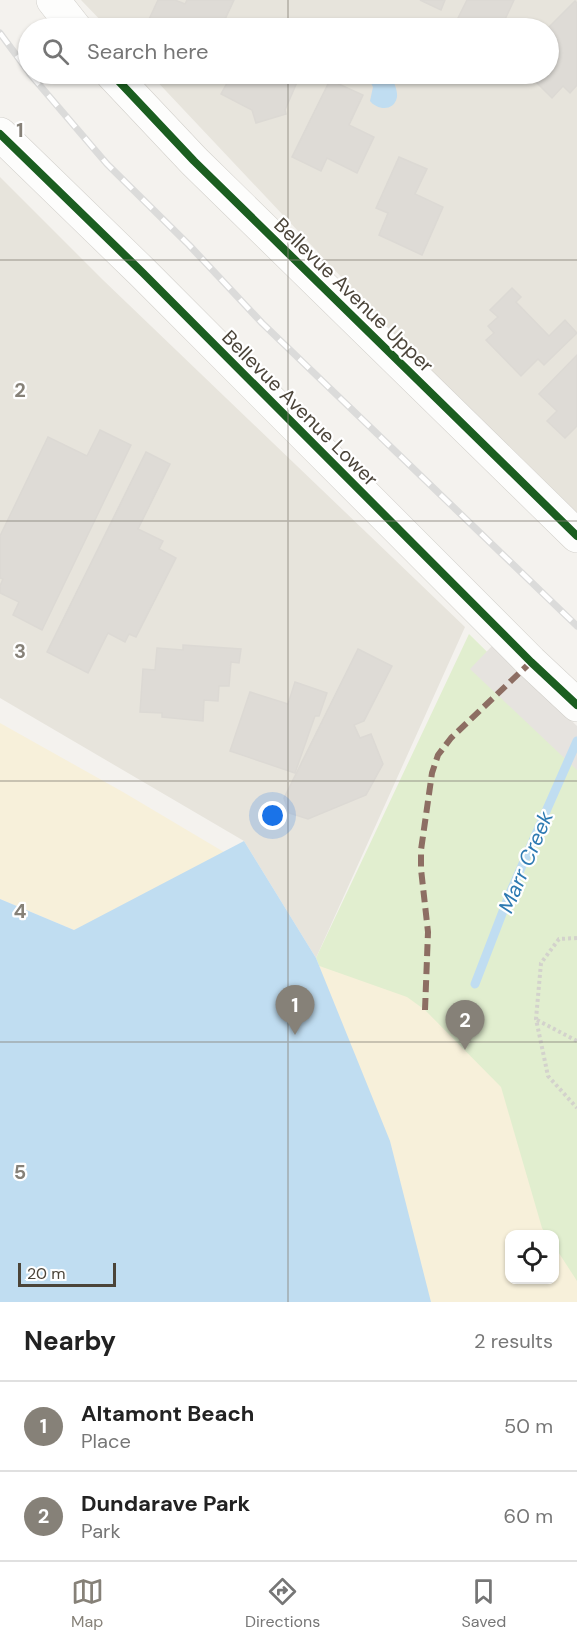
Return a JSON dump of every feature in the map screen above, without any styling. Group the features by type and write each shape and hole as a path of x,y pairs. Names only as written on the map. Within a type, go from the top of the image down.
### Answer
{"street":[{"path":"53,0 67,18"},
{"name":"Bellevue Avenue Upper","path":"121,84 194,161 577,536"},
{"name":"Bellevue Avenue Lower","path":"0,134 577,705"}],"path":[{"path":"577,938 559,939 541,963 536,1019 548,1076 577,1108"},
{"path":"536,1019 577,1041"}],"shaded area":[{"path":"81,0 577,0 577,518 428,369 159,84 559,84 559,18 98,18"},
{"path":"0,177 103,280 465,627 316,958 244,841 0,698"},
{"path":"492,646 577,726 577,770 470,669"}],"green space":[{"path":"469,634 577,741 577,1302 431,1302 390,1141 316,958"}],"sand":[{"path":"0,723 234,858 311,963 407,997 425,1010 501,1087 543,1230 505,1230 505,1284 559,1284 559,1253 577,1281 577,1302 241,1302 74,930 0,899"}],"water":[{"path":"371,84 395,84 397,94 395,102 385,108 373,104 370,101 373,87"},
{"path":"244,841 316,958 390,1141 431,1302 0,1302 0,899 74,930"}],"building":[{"path":"158,0 175,0 185,4 187,0 234,0 226,18 150,18"},
{"path":"420,0 445,0 441,10"},
{"path":"467,0 514,0 506,18 458,18"},
{"path":"575,1 577,3 577,85 570,93 563,86 552,98 538,84 559,84 558,18"},
{"path":"226,84 296,84 285,110 286,114 256,123 252,110 221,94"},
{"path":"328,84 339,84 363,95 349,125 374,137 357,173 327,158 321,171 292,157"},
{"path":"399,157 427,169 415,194 443,207 422,255 379,235 388,213 376,208"},
{"path":"512,288 521,297 516,302 549,336 565,320 577,333 544,365 538,359 521,376 486,340 494,333 488,326 498,317 490,310"},
{"path":"577,355 577,426 565,438 547,421 557,411 539,394"},
{"path":"100,430 131,445 42,630 13,615 19,602 0,593 3,579 0,578 0,536 48,437 87,456"},
{"path":"146,452 170,464 138,529 163,541 159,549 176,558 136,637 129,634 125,642 108,633 88,673 47,652"},
{"path":"183,645 241,649 239,663 231,662 229,686 219,686 218,701 204,700 203,721 162,717 162,713 140,712 143,669 155,670 157,648 183,650"},
{"path":"358,649 392,666 364,721 354,725 360,738 371,734 383,764 366,795 308,819 289,813 284,798"},
{"path":"295,682 327,693 319,716 315,716 295,773 230,751 250,692 288,704"}],"waterway":[{"name":"Marr Creek","path":"475,984 510,893 577,741"}],"railway":[{"path":"0,33 18,57"},
{"path":"39,84 107,164 189,245 262,323 577,626"}],"marked path":[{"path":"425,1010 428,932 421,850 432,773 438,755 451,738 531,662"}],"cycle path":[{"path":"121,84 194,161 577,536"},
{"path":"0,134 577,705"}],"place":[{"name":"Altamont Beach","path":"295,1035"},
{"name":"Dundarave Park","path":"465,1050"}]}
